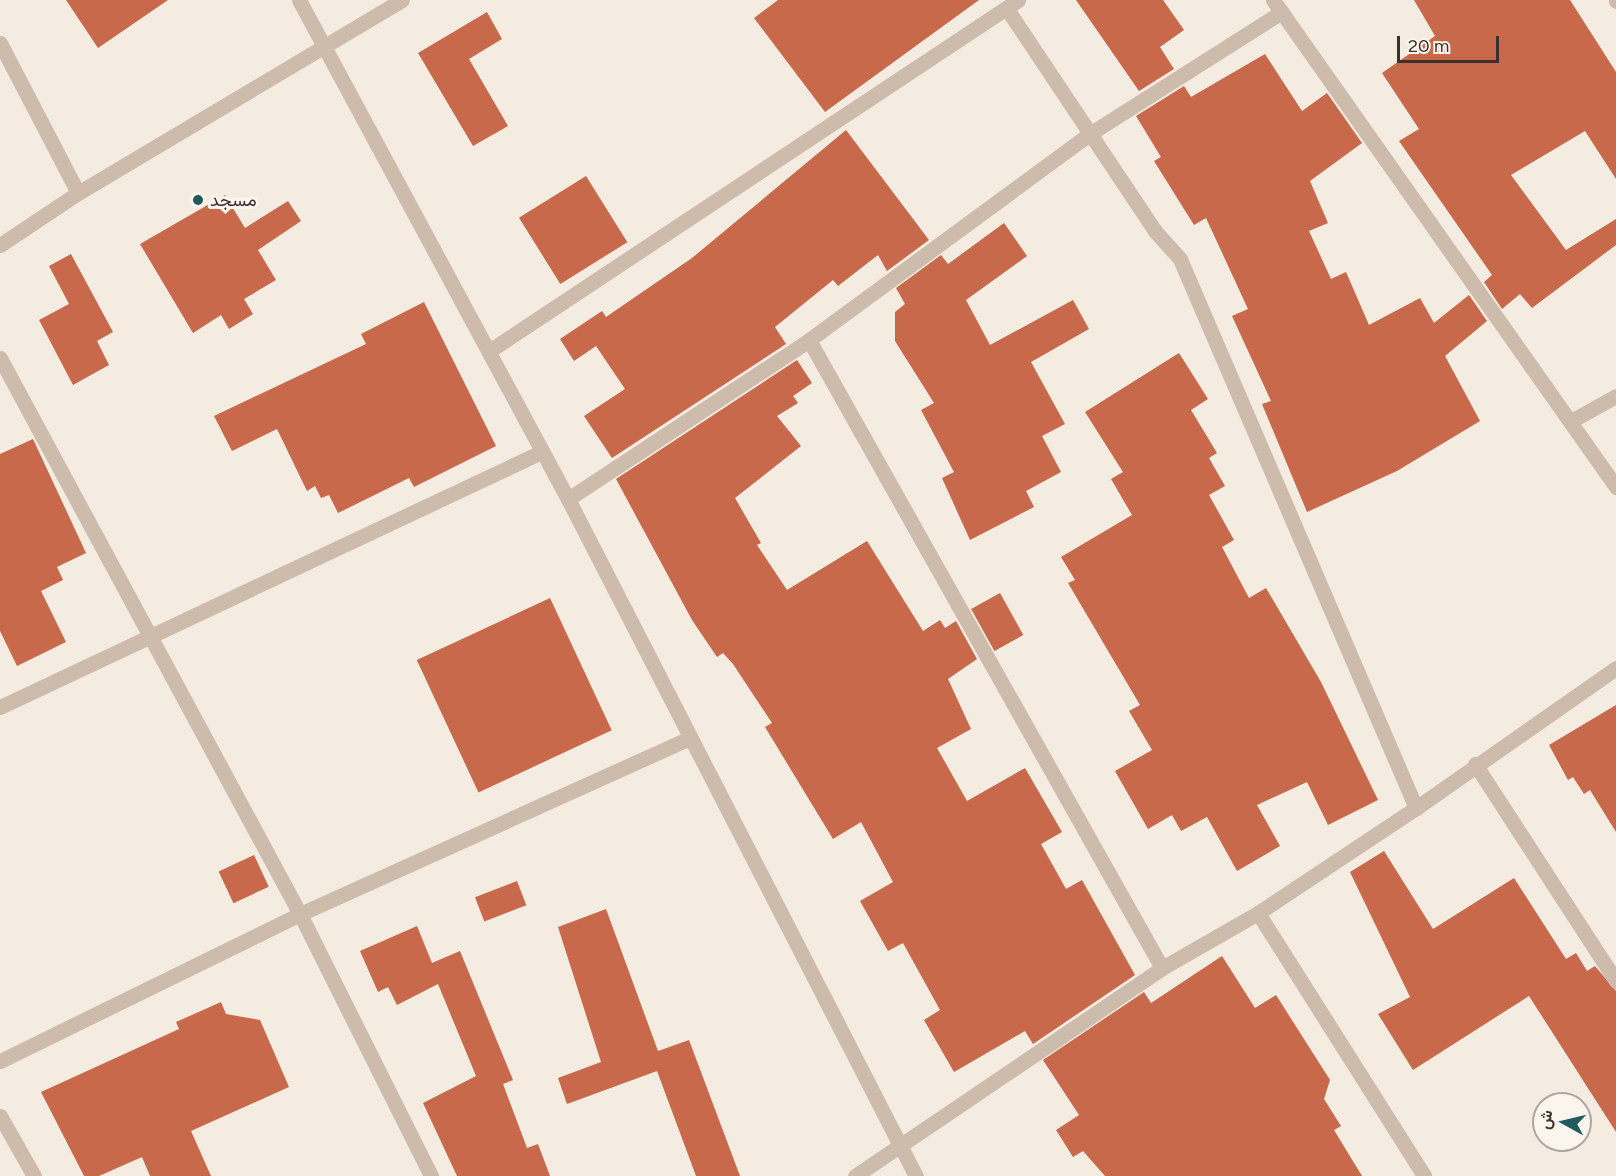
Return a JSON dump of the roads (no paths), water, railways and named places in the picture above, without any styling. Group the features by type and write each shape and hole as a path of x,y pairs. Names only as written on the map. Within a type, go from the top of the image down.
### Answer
{"street":[{"path":"299,0 489,351 539,453 568,499 916,1176"},
{"path":"0,245 78,193 325,49 402,0"},
{"path":"489,351 1012,4 1155,231 1180,259 1416,808"},
{"path":"568,499 809,340 1091,132 1278,6 1616,487"},
{"path":"0,43 78,193"},
{"path":"809,340 1162,968"},
{"path":"0,358 300,914 431,1176"},
{"path":"1571,421 1616,396"},
{"path":"0,706 149,634 539,453"},
{"path":"855,1176 1162,968 1258,913 1416,808 1475,764 1616,668"},
{"path":"0,1061 300,914 690,738"},
{"path":"1475,764 1616,981"},
{"path":"1258,913 1424,1176"},
{"path":"0,1116 34,1176"}],"place":[{"name":"مسجد","path":"198,200"}]}
